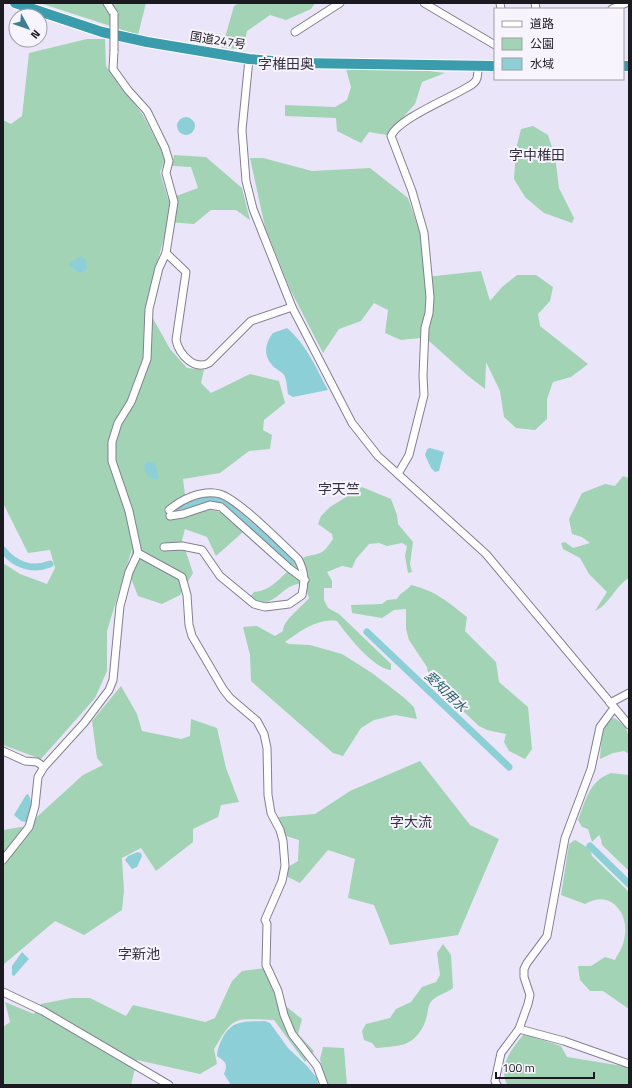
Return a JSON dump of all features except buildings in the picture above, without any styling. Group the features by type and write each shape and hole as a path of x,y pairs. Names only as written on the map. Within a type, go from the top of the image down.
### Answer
{"highway":[{"name":"国道247号","path":"15,3 102,32 147,42 249,59 299,63 494,66"}],"street":[{"path":"3,860 29,827 35,806 38,777 44,767 84,723 109,690 113,680 120,606 129,572 138,554 128,511 112,461 112,442 118,423 131,402 147,359 149,309 160,268 166,253 174,202 166,173 169,160 159,134 147,111 128,90 113,69 114,14 107,3"},
{"path":"295,32 340,3"},
{"path":"424,3 494,44"},
{"path":"612,7 626,3"},
{"path":"249,59 242,130 246,181 258,222 292,307 352,423 378,456 486,554 629,725"},
{"path":"398,474 409,455 424,395 423,376 425,328 429,313 430,298 424,233 412,190 391,136 397,127 404,122 428,108 450,98 473,83 478,77 478,66"},
{"path":"166,253 186,272 176,340 178,349 193,364 203,366 209,363 251,321 292,307"},
{"path":"164,547 182,546 202,550 208,557 212,566 231,587 254,604 265,607 289,604 302,595 305,580 303,568 298,559 226,496 210,493 197,495 176,504 170,513 183,514 210,505 221,507 289,568 305,580"},
{"path":"138,554 182,577 188,595 188,625 192,636 223,690 257,721 264,734 267,748 269,801 271,813 284,841 285,866 282,880 265,920 266,965 275,983 284,1015 290,1029 318,1066 324,1085"},
{"path":"497,1085 495,1081 501,1053 519,1029 528,1004 530,995 524,976 524,969 547,936 565,838 591,769 600,727 612,705 629,693"},
{"path":"3,751 24,761 37,762 44,767"},
{"path":"3,992 54,1017 168,1085"},
{"path":"519,1029 564,1041 629,1064"}],"green space":[{"path":"40,3 146,3 138,35"},
{"path":"239,3 315,3 311,9 286,20 270,15 247,31 243,49 222,48 234,6"},
{"path":"87,39 105,39 106,66 143,115 166,159 160,172 168,199 198,188 191,167 172,166 174,155 206,157 242,188 250,220 236,210 211,210 194,224 168,222 146,306 170,349 187,368 204,370 201,383 211,393 250,374 279,381 285,403 264,420 263,430 272,435 270,449 249,451 220,473 183,479 185,495 166,507 169,518 207,509 224,513 243,532 216,556 207,537 185,529 182,540 193,573 180,595 162,604 138,596 130,576 132,549 107,631 107,671 95,698 41,759 3,745 3,563 20,574 47,584 55,568 50,550 28,553 3,503 3,120 11,124 22,116 29,53"},
{"path":"405,68 445,73 422,82 415,104 387,135 369,132 361,143 337,131 336,118 285,116 285,105 335,107 347,100 351,87 346,69"},
{"path":"533,126 548,135 555,156 559,188 574,218 572,223 544,213 525,197 514,179 516,149 521,129"},
{"path":"250,158 263,158 312,171 370,168 408,198 426,251 426,277 481,271 490,301 502,287 517,275 536,275 553,287 550,301 538,314 540,326 588,364 571,377 553,382 547,399 547,419 535,430 516,428 504,417 500,391 486,362 485,389 429,341 420,338 401,340 385,333 388,310 374,303 361,321 339,329 323,353 290,289 265,227"},
{"path":"623,476 629,478 629,578 624,581 605,604 595,611 607,592 589,574 580,558 563,549 561,543 565,542 573,548 590,543 582,537 572,534 569,519 582,493 605,484 615,486"},
{"path":"362,487 391,499 397,515 398,524 413,542 410,564 412,572 408,573 405,556 407,546 402,543 387,546 379,543 369,544 356,559 352,568 342,566 327,572 332,581 332,588 324,588 324,600 328,608 339,614 391,664 391,670 384,668 369,658 337,621 323,621 316,623 285,642 289,644 310,645 342,654 372,673 402,696 414,707 417,719 395,715 374,720 361,728 343,756 333,753 251,681 250,655 243,627 257,626 275,636 283,631 289,618 309,598 304,584 296,584 289,587 272,600 265,602 258,601 250,597 254,592 261,591 274,584 302,558 320,553 324,550 333,539 332,534 318,524 321,516 330,507"},
{"path":"411,585 428,590 435,594 467,617 465,631 496,662 499,682 528,707 532,749 525,759 509,751 504,742 506,734 487,730 479,726 429,679 427,667 409,640 406,629 406,609 394,610 382,618 352,613 351,605 382,604 387,600 397,599"},
{"path":"121,686 137,714 142,731 181,739 190,736 191,719 217,728 226,768 239,802 221,805 218,817 193,829 193,842 156,871 141,848 122,858 124,891 122,910 84,935 55,921 3,965 3,830 27,826 83,775 103,765 97,758 92,721"},
{"path":"614,718 624,725 628,733 629,754 624,751 613,753 600,759 604,728 609,719"},
{"path":"420,761 470,825 499,839 458,935 390,945 374,905 348,898 355,859 328,850 300,883 288,877 288,867 298,861 299,840 286,836 278,817 315,814 350,791"},
{"path":"611,773 629,775 629,871 602,845 599,835 592,842 588,829 582,827 578,820 586,798 593,786 604,776"},
{"path":"575,840 590,849 592,856 629,892 629,1009 603,991 590,991 580,980 578,966 591,966 605,957 615,960 623,945 625,922 622,913 611,902 603,899 594,900 585,904 561,895 569,844"},
{"path":"443,944 451,955 453,988 432,1000 428,1008 426,1020 421,1030 411,1041 392,1047 376,1048 372,1043 364,1040 362,1031 366,1024 390,1018 396,1009 411,1002 422,987 436,982 440,975 437,953"},
{"path":"265,968 278,1000 302,1019 298,1034 314,1051 305,1062 274,1020 251,1019 237,1021 232,1024 214,1049 217,1064 200,1074 137,1060 131,1085 3,1085 3,1027 10,1022 5,1002 34,1014 41,1004 71,998 90,998 126,1016 133,1005 205,1022 215,1018 232,981 242,971"},
{"path":"524,1034 561,1046 567,1057 629,1067 629,1085 507,1085 504,1071 505,1064 511,1051"},
{"path":"323,1047 344,1048 347,1085 326,1085 320,1059"}],"water":[{"path":"182,117 190,117 195,122 193,133 190,135 182,135 177,130 177,122"},
{"path":"81,256 86,260 87,269 80,273 69,266 69,263"},
{"path":"287,328 306,349 328,390 293,397 288,394 285,377 269,361 266,353 268,341 273,333"},
{"path":"430,448 444,452 439,471 435,472 431,468 425,455 427,449"},
{"path":"147,462 155,464 159,477 157,479 149,477 146,473 144,465"},
{"path":"28,794 31,800 31,808 30,816 26,822 21,821 14,815"},
{"path":"138,852 141,853 142,856 137,867 132,869 125,860 128,856"},
{"path":"22,952 29,959 14,976 12,975 12,966"},
{"path":"265,1021 270,1023 288,1048 317,1078 318,1085 231,1085 224,1074 226,1065 217,1056 221,1041 229,1029 234,1025 244,1022"}],"waterway":[{"name":"愛知用水","path":"171,513 203,501 216,500 223,502 292,562"},
{"name":"愛知用水","path":"3,550 13,560 30,567 50,564"},
{"name":"愛知用水","path":"367,632 509,767"},
{"name":"愛知用水","path":"590,846 629,884"}],"district":[{"name":"字椎田奥","path":"286,63"},
{"name":"字中椎田","path":"537,154"},
{"name":"字天竺","path":"339,488"},
{"name":"字大流","path":"411,821"},
{"name":"字新池","path":"139,953"}]}
